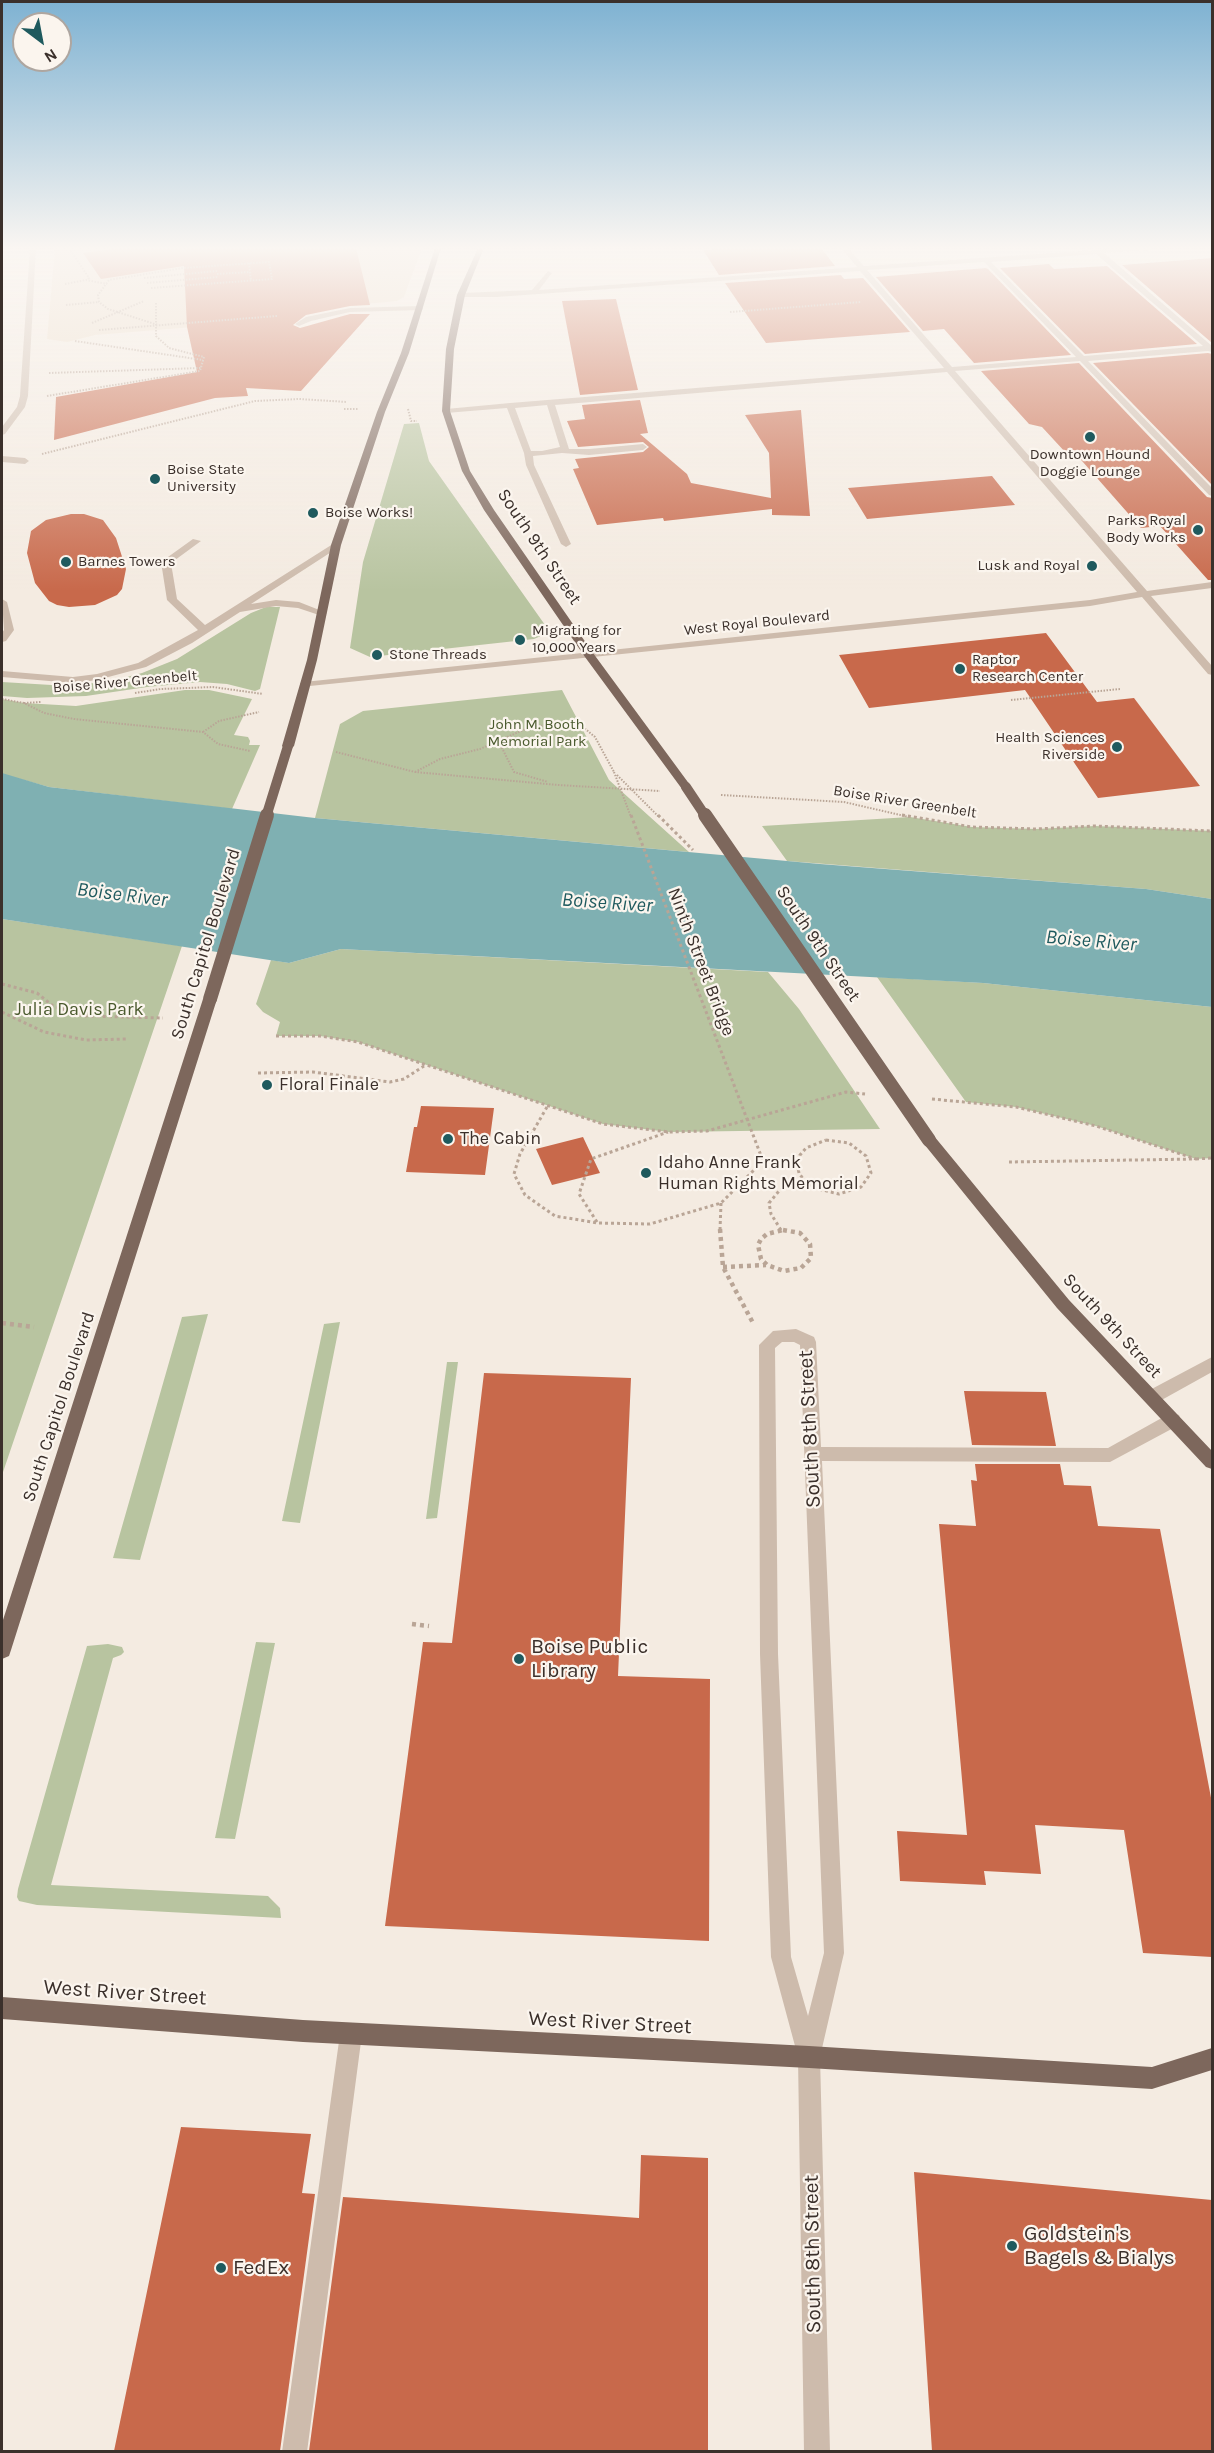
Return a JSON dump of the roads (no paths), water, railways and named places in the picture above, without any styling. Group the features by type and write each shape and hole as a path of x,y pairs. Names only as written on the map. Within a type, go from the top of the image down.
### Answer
{"main road":[{"name":"South Capitol Boulevard","path":"2,1650 210,999 288,746 322,613 336,545 400,362"},
{"path":"446,411 449,362"},
{"name":"South 9th Street","path":"446,411 466,471 478,491 589,655 686,787 929,1140 1063,1304 1212,1462"},
{"name":"West River Street","path":"2,2008 351,2034 809,2057 1152,2078 1212,2059"}],"street":[{"path":"2,432 21,407 26,362"},
{"path":"943,362 1212,672"},
{"path":"446,411 1028,362"},
{"path":"1086,362 1212,493"},
{"path":"550,402 565,448 563,451"},
{"path":"510,405 528,453 530,465 566,544"},
{"path":"528,453 589,452 643,447"},
{"path":"2,459 25,461"},
{"path":"196,541 166,562 172,600 204,630"},
{"path":"2,674 74,680 97,677 158,658 336,545"},
{"name":"West Royal Boulevard","path":"304,685 1090,603 1212,585"},
{"path":"2,602 9,630 2,639"},
{"path":"234,610 276,603 300,606 322,613"},
{"name":"South 8th Street","path":"809,2057 834,1953 808,1342 796,1335 778,1335 767,1345 769,1654 782,1957 809,2057 817,2451"},
{"path":"1152,1397 1212,1364"},
{"path":"812,1454 1110,1455 1173,1420"},
{"path":"294,2451 351,2034"}],"water":[{"name":"Boise River","path":"2,773 49,787 315,818 820,864 1146,889 1212,899 1212,1007 983,983 341,949 289,963 2,919"}],"place":[{"name":"Downtown Hound Doggie Lounge","path":"1090,437"},
{"name":"Boise State University","path":"155,479"},
{"name":"Boise Works!","path":"313,513"},
{"name":"Parks Royal Body Works","path":"1198,530"},
{"name":"Barnes Towers","path":"66,562"},
{"name":"Lusk and Royal","path":"1092,566"},
{"name":"Migrating for 10,000 Years","path":"520,640"},
{"name":"Stone Threads","path":"377,655"},
{"name":"Raptor Research Center","path":"960,669"},
{"name":"Health Sciences Riverside","path":"1117,747"},
{"name":"Floral Finale","path":"267,1085"},
{"name":"The Cabin","path":"448,1139"},
{"name":"Idaho Anne Frank Human Rights Memorial","path":"646,1173"},
{"name":"Boise Public Library","path":"519,1659"},
{"name":"Goldstein's Bagels & Bialys","path":"1012,2246"},
{"name":"FedEx","path":"221,2268"}],"park label":[{"name":"John M. Booth Memorial Park","path":"537,734"},
{"name":"Julia Davis Park","path":"79,1010"}]}
